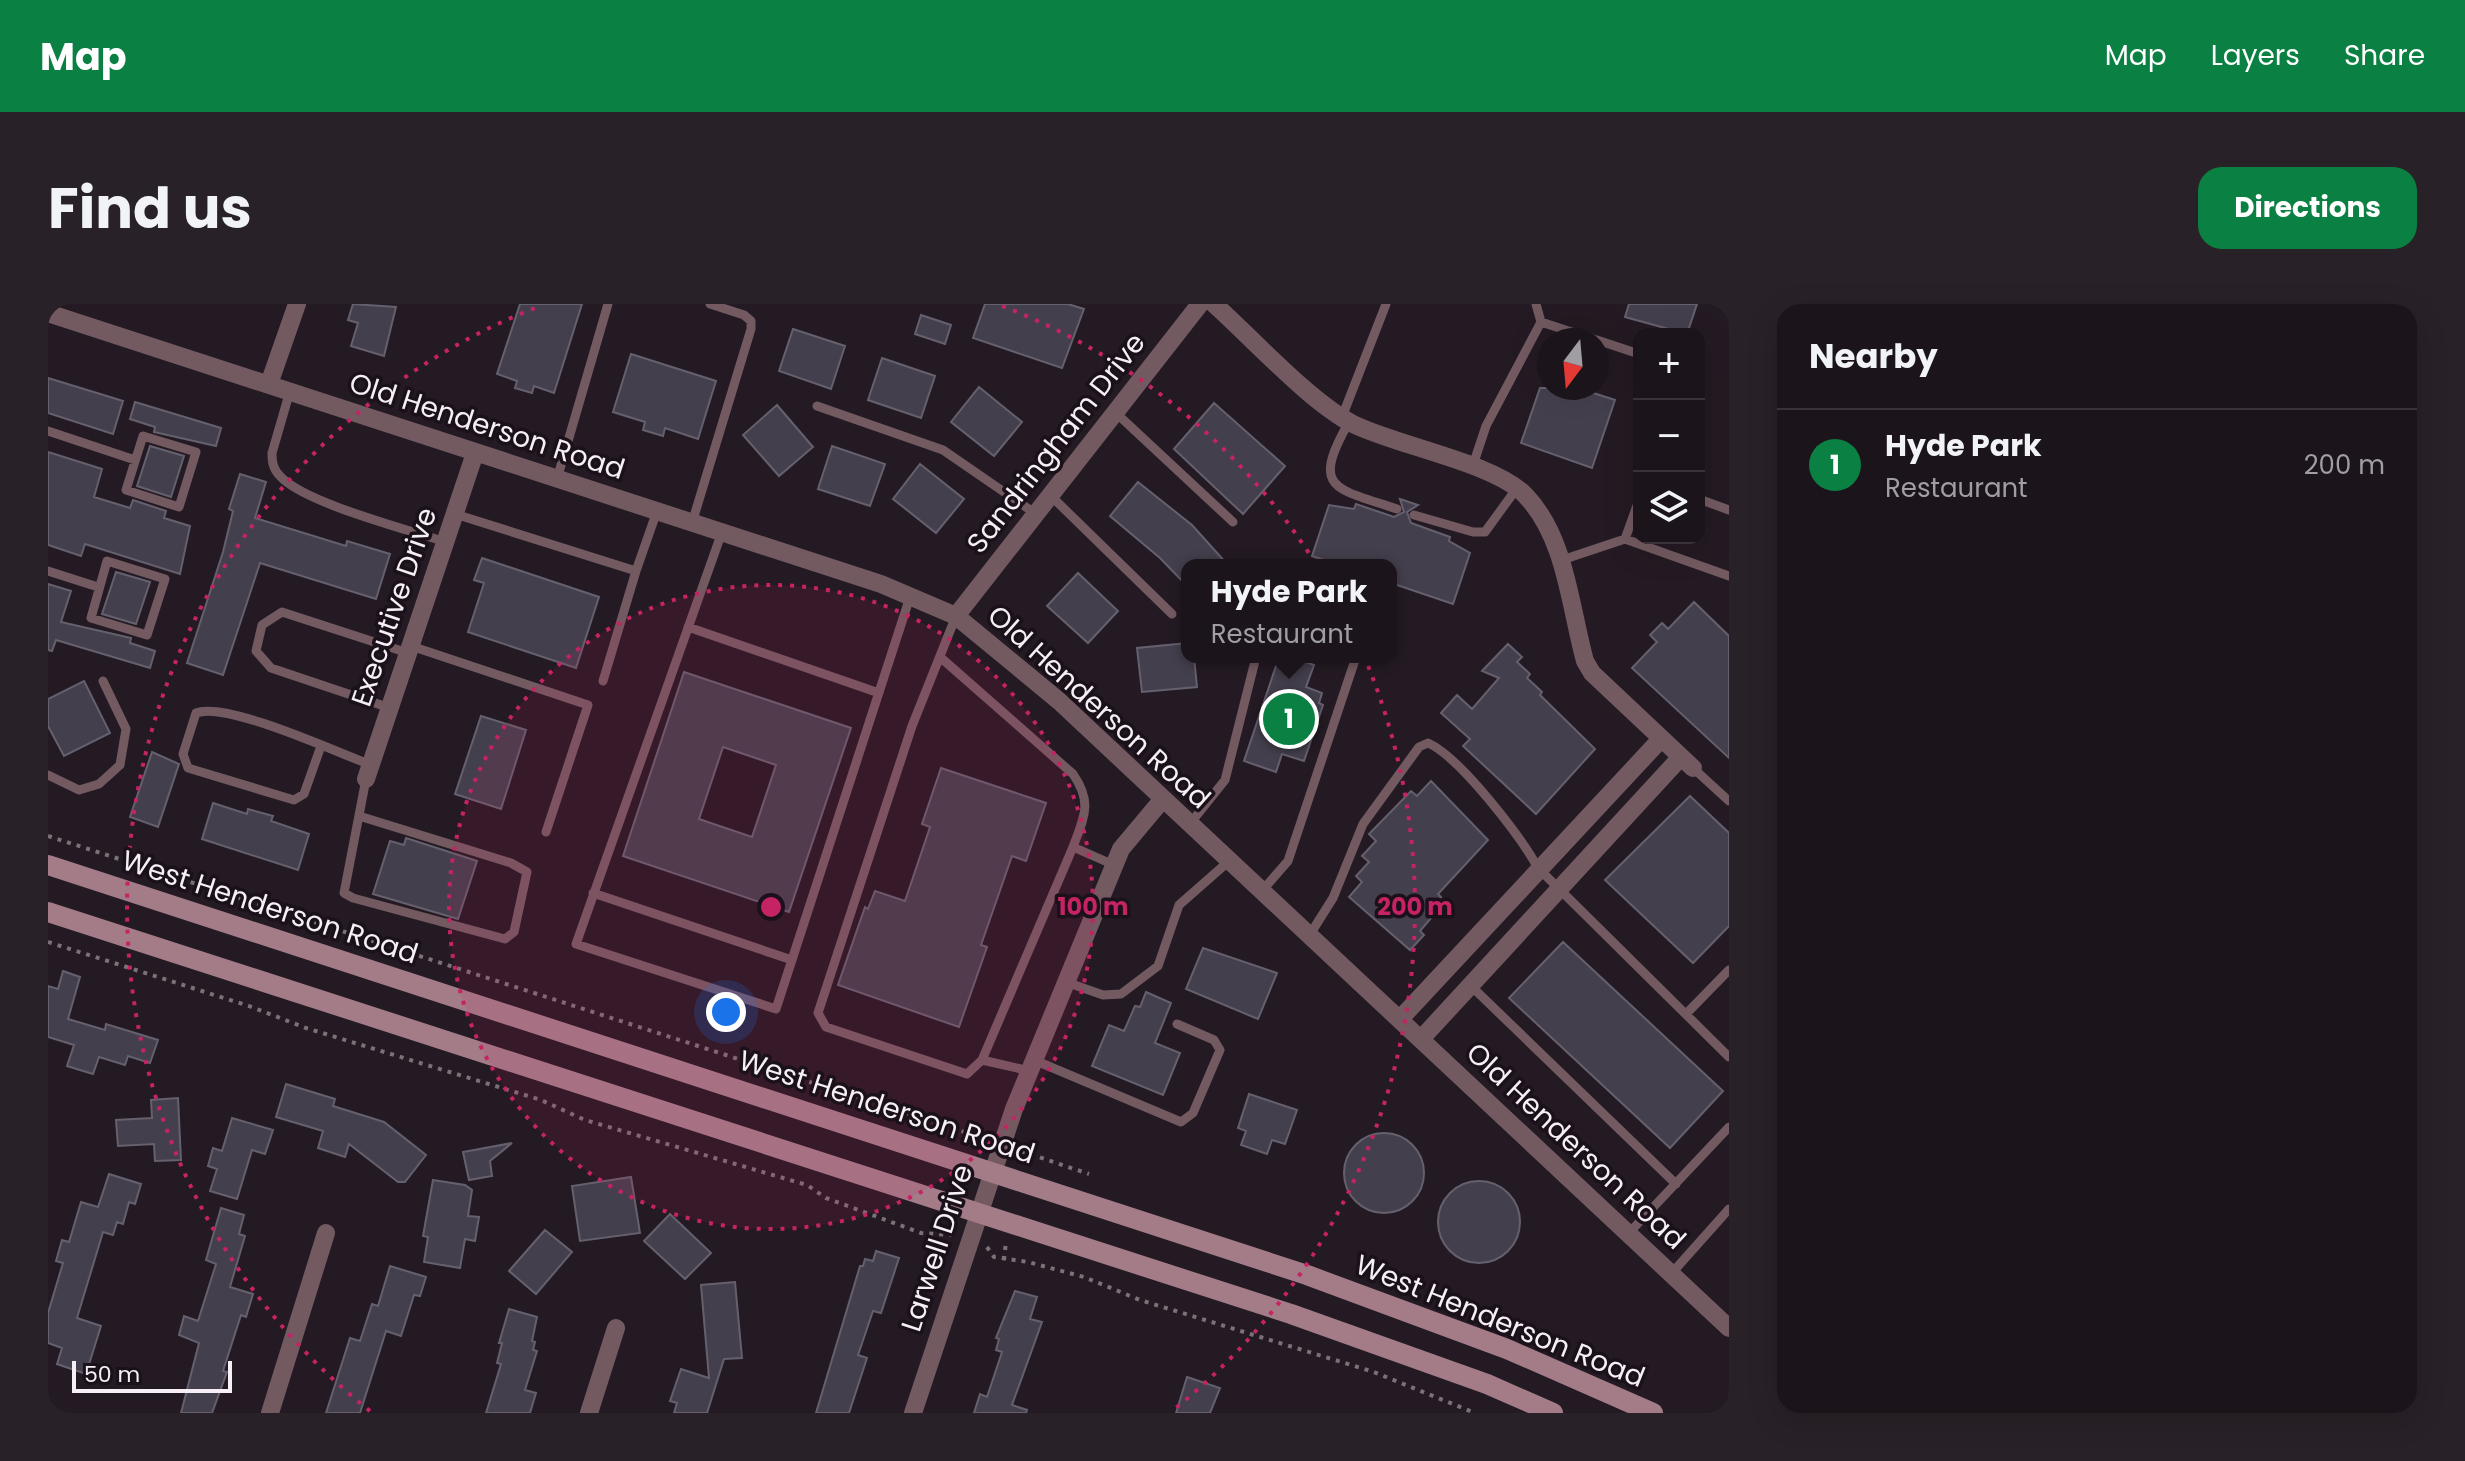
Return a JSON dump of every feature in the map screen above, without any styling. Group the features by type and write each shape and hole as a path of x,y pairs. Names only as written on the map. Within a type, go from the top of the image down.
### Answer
{"main road":[{"name":"West Henderson Road","path":"48,865 1336,1286 1507,1349 1653,1413"},
{"path":"48,912 1384,1346 1487,1384 1553,1413"}],"street":[{"path":"269,384 297,304"},
{"name":"Sandringham Drive","path":"956,616 1200,304"},
{"path":"1214,304 1346,419 1392,441 1472,468 1517,488 1542,515 1553,535 1585,661 1592,673 1687,762 1559,889 1421,1039"},
{"name":"Old Henderson Road","path":"48,313 722,532 910,596 956,616 1059,701 1729,1328"},
{"name":"Executive Drive","path":"368,772 475,453"},
{"path":"1400,1019 1661,739"},
{"name":"Larwell Drive","path":"913,1413 991,1171 1032,1065 1121,849 1162,800"},
{"path":"270,1413 326,1233"},
{"path":"589,1413 616,1328"}],"lane":[{"path":"557,479 608,304"},
{"path":"692,523 751,329 751,321 744,315 710,304"},
{"path":"1386,304 1328,468 1332,480 1347,492 1397,509"},
{"path":"1472,468 1486,426 1541,322 1536,304"},
{"path":"1541,322 1560,328"},
{"path":"1609,344 1633,352"},
{"path":"290,391 272,453 272,463 280,477 307,495 445,542"},
{"path":"817,406 943,450 1036,514"},
{"path":"1116,413 1233,522"},
{"path":"48,431 135,460"},
{"path":"143,436 196,452 179,507 126,490 135,460 143,436"},
{"path":"1414,515 1473,532 1485,532 1517,488"},
{"path":"1051,496 1172,614"},
{"path":"1705,501 1729,510"},
{"path":"603,681 657,511"},
{"path":"455,514 636,571"},
{"path":"1625,539 1633,517"},
{"path":"722,532 576,944 776,1009 910,596"},
{"path":"1559,561 1625,539 1729,576"},
{"path":"107,561 165,579 147,635 91,618 98,587 107,561"},
{"path":"48,571 98,587"},
{"path":"390,708 271,668 256,651 262,625 282,612 588,705 546,832"},
{"path":"940,657 1073,774 1085,791 1086,813 1073,847 982,1060 967,1074 826,1027 818,1013 912,726 956,616"},
{"path":"688,627 879,693"},
{"path":"1189,825 1225,780 1254,663"},
{"path":"1261,892 1288,861 1354,663"},
{"path":"48,775 79,790 99,784 120,765 126,729 103,681"},
{"path":"321,746 304,794 294,800 188,768 183,754 196,713 207,709 253,720 321,746 368,772 359,816 344,893 505,939 514,932 527,872 511,863 359,816"},
{"path":"1309,936 1333,898 1363,824 1419,747 1428,743 1438,748 1462,771 1527,847 1538,868 1729,1057"},
{"path":"1687,762 1729,801"},
{"path":"1073,847 1114,865"},
{"path":"1066,982 1103,995 1121,994 1158,966 1179,905 1228,862"},
{"path":"593,893 792,960"},
{"path":"1686,1014 1729,970"},
{"path":"1470,985 1676,1184"},
{"path":"982,1060 1032,1065 1181,1122 1193,1113 1220,1050 1214,1040 1177,1024"},
{"path":"1628,1234 1729,1127"},
{"path":"1671,1274 1729,1209"}],"path":[{"path":"48,836 1089,1174"},
{"path":"48,942 249,1006 306,1028 541,1100 585,1120 807,1185 826,1198 921,1233 942,1231 987,1247 994,1257 1028,1262 1084,1277 1140,1300 1374,1372 1475,1413"}],"building":[{"path":"353,304 396,307 384,356 351,346 358,323 348,320"},
{"path":"520,304 582,304 554,393 534,386 532,393 515,388 517,381 497,374"},
{"path":"985,304 1068,304 1084,309 1062,368 973,338"},
{"path":"1629,304 1697,304 1689,328 1665,328 1625,317"},
{"path":"921,315 951,325 945,344 915,334"},
{"path":"793,329 845,346 831,389 779,371"},
{"path":"631,354 716,381 698,439 665,428 663,436 643,430 645,422 613,412"},
{"path":"882,358 935,376 921,418 868,400"},
{"path":"48,378 123,401 113,434 48,413"},
{"path":"979,387 1022,422 994,456 951,422"},
{"path":"1537,397 1537,400 1615,400 1592,468 1521,443"},
{"path":"135,402 221,428 216,446 154,432 155,427 130,419"},
{"path":"1214,403 1285,466 1243,514 1174,449"},
{"path":"777,405 813,447 779,476 743,435"},
{"path":"150,446 184,456 171,497 137,486"},
{"path":"832,446 885,464 870,506 818,489"},
{"path":"48,452 102,469 94,497 130,508 133,500 166,511 164,518 190,526 180,574 85,544 81,556 48,545"},
{"path":"920,464 964,499 936,533 893,499"},
{"path":"240,474 266,482 255,518 346,546 347,541 390,554 376,599 260,563 223,675 187,663 223,552 233,511 229,509"},
{"path":"1138,482 1192,525 1223,559 1181,559 1181,580 1110,516"},
{"path":"1400,499 1418,505 1407,512 1411,523 1450,537 1449,541 1470,553 1453,604 1397,585 1397,559 1321,559 1312,556 1329,505 1354,509 1356,504 1394,517 1404,512"},
{"path":"482,558 599,597 576,668 468,632 484,583 474,580"},
{"path":"116,572 150,582 136,624 102,614"},
{"path":"1078,573 1118,611 1088,643 1047,606"},
{"path":"48,584 71,591 61,622 131,638 130,643 155,651 150,668 56,640 52,651 48,650"},
{"path":"1694,602 1729,636 1729,758 1632,668 1657,642 1650,635 1662,623 1668,629"},
{"path":"1181,644 1181,663 1195,663 1197,687 1142,692 1137,648"},
{"path":"1508,644 1522,657 1517,662 1530,674 1527,678 1542,692 1540,695 1595,749 1536,814 1463,746 1470,739 1441,713 1457,695 1472,709 1499,678 1482,671"},
{"path":"1277,663 1314,665 1306,687 1322,693 1319,703 1323,705 1304,761 1282,754 1276,772 1244,761"},
{"path":"684,672 851,728 789,912 623,856","holes":["723,747 776,765 752,837 699,819"]},
{"path":"84,681 110,733 64,756 48,726 48,699"},
{"path":"481,716 526,730 501,809 455,794"},
{"path":"152,752 179,764 158,827 130,817"},
{"path":"941,768 1046,803 1026,861 1012,856 981,945 987,947 959,1027 838,985 865,907 868,909 875,891 905,901 930,827 922,824"},
{"path":"1431,781 1488,840 1438,894 1441,897 1426,913 1432,917 1420,931 1424,935 1410,950 1349,897 1362,882 1356,876 1369,862 1362,856 1376,841 1369,834 1411,791 1417,796"},
{"path":"1690,796 1729,833 1729,926 1693,963 1605,880"},
{"path":"213,803 247,814 248,809 273,816 271,821 309,834 298,870 202,839"},
{"path":"406,838 477,861 458,919 373,894 390,841 404,845"},
{"path":"1563,942 1723,1091 1670,1148 1509,998"},
{"path":"1203,948 1277,973 1258,1019 1186,989"},
{"path":"63,971 80,977 68,1019 105,1030 106,1024 158,1040 150,1063 128,1056 125,1065 99,1057 93,1074 67,1066 74,1045 48,1037 48,986 58,989"},
{"path":"1146,992 1171,1003 1155,1043 1180,1053 1163,1095 1092,1066 1109,1025 1124,1031 1135,1006 1140,1007"},
{"path":"286,1084 335,1099 333,1106 384,1122 426,1155 405,1182 398,1182 349,1144 345,1157 318,1148 323,1131 276,1117"},
{"path":"1249,1094 1297,1110 1285,1144 1272,1140 1267,1154 1241,1145 1246,1131 1238,1128"},
{"path":"178,1098 181,1160 155,1161 154,1144 118,1146 116,1120 152,1118 151,1100"},
{"path":"232,1118 273,1130 265,1154 252,1150 237,1199 210,1191 217,1169 208,1166 213,1148 222,1151"},
{"path":"1376,1133 1392,1133 1413,1144 1424,1165 1424,1181 1413,1202 1392,1213 1376,1213 1362,1207 1350,1195 1344,1181 1344,1165 1350,1151 1362,1139"},
{"path":"512,1143 490,1161 492,1176 469,1180 463,1152"},
{"path":"109,1174 141,1184 135,1204 129,1202 123,1224 117,1222 113,1235 103,1232 77,1318 101,1326 86,1374 57,1364 62,1348 48,1343 48,1313 63,1263 56,1261 62,1240 69,1242 81,1202 98,1207"},
{"path":"631,1177 640,1233 580,1241 572,1186"},
{"path":"433,1180 465,1185 472,1190 468,1216 479,1217 475,1241 465,1239 460,1268 424,1262 428,1237 423,1236"},
{"path":"1479,1181 1495,1185 1508,1193 1516,1206 1520,1222 1516,1238 1508,1251 1495,1259 1479,1263 1463,1259 1450,1251 1442,1238 1438,1222 1442,1206 1450,1193 1463,1185"},
{"path":"221,1208 244,1215 239,1234 245,1236 230,1287 253,1294 246,1317 241,1315 223,1371 227,1372 212,1413 181,1413 199,1343 179,1335 184,1316 198,1321 216,1264 206,1260"},
{"path":"670,1214 711,1253 685,1279 644,1241"},
{"path":"545,1230 572,1252 536,1294 509,1271"},
{"path":"876,1251 899,1258 881,1313 873,1311 858,1355 867,1358 849,1413 816,1413 860,1266 863,1266 865,1259 873,1261"},
{"path":"390,1266 426,1277 420,1296 414,1295 401,1336 386,1331 360,1413 326,1413 350,1338 360,1341 372,1304 378,1306"},
{"path":"735,1282 742,1358 724,1359 707,1413 674,1413 677,1403 670,1401 681,1369 709,1378 701,1285"},
{"path":"1015,1291 1037,1297 1030,1319 1042,1322 1012,1405 1027,1410 1026,1413 974,1413 980,1394 987,1397 1002,1352 996,1350 999,1339 996,1338"},
{"path":"509,1309 537,1317 532,1341 535,1342 533,1350 537,1351 525,1390 536,1393 530,1413 486,1413 501,1364 497,1363 502,1343 499,1343"},
{"path":"1187,1377 1220,1388 1210,1413 1176,1413"}],"place":[{"name":"Hyde Park","path":"1289,719"}]}
